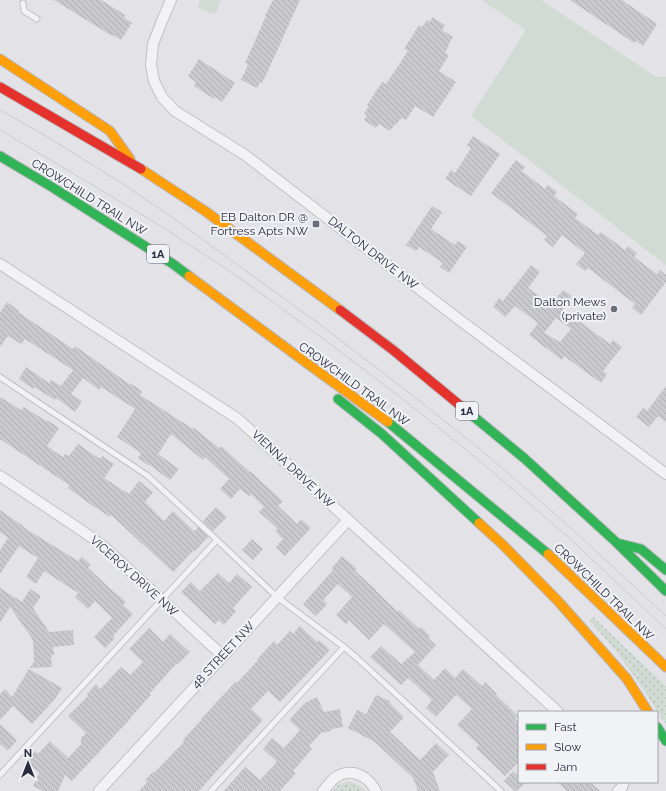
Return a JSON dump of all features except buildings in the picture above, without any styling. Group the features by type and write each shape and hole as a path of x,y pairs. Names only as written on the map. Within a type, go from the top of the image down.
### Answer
{"highway":[{"path":"0,60 110,131 132,163"},
{"name":"1A","path":"0,86 132,163 205,211 393,350 524,458 616,542 666,591"},
{"name":"CROWCHILD TRAIL NW","path":"0,156 52,187 173,264 386,420 554,558 666,668"},
{"path":"308,364 321,383"},
{"path":"330,394 382,434 502,544 558,601 627,679 647,711"},
{"path":"616,542 641,549 666,570"},
{"path":"658,729 666,741"}],"street":[{"name":"DALTON DRIVE NW","path":"172,0 153,44 151,65 154,81 162,97 175,111 245,155 468,326 666,474"},
{"name":"VIENNA DRIVE NW","path":"0,264 238,418 557,711"},
{"name":"VICEROY DRIVE NW","path":"0,476 103,546 223,656"},
{"name":"48 STREET NW","path":"99,791 348,520"},
{"path":"322,791 337,776 350,773 363,776 369,780 376,791"}],"lane":[{"path":"23,3 24,11 37,19"},
{"path":"0,377 148,476 277,597 344,647 501,791"},
{"path":"0,775 217,540"},
{"path":"211,791 344,647"}],"shaded area":[{"path":"200,0 221,0 216,13 213,14 199,8 198,4"},
{"path":"481,0 541,0 656,77 666,77 666,265 471,116 526,30"},
{"path":"593,617 666,686 666,725 644,690 617,652 589,620"},
{"path":"345,782 357,784 366,791 333,791 338,785"}],"tram line":[{"path":"0,110 46,136 120,182 166,213 318,323 481,450 570,527 666,616"},
{"path":"0,130 161,226 234,274 321,337 404,400 474,456 566,535 666,629"}],"traffic: fast":[{"path":"0,156 52,187 173,264 189,276"},
{"path":"338,399 382,434 479,523"},
{"path":"462,407 524,458 616,542 666,591"},
{"path":"388,422 548,554"},
{"path":"621,544 641,549 666,570"},
{"path":"658,729 666,741"}],"traffic: slow":[{"path":"0,59 110,131 130,159"},
{"path":"141,169 205,211 340,310"},
{"path":"189,276 388,422"},
{"path":"479,523 502,544 558,601 627,679 647,711"},
{"path":"548,554 666,667"}],"traffic: jam":[{"path":"0,87 141,169"},
{"path":"340,310 393,350 462,407"}],"place":[{"name":"EB Dalton DR @ Fortress Apts NW","path":"316,224"},
{"name":"Dalton Mews (private)","path":"614,309"}]}
